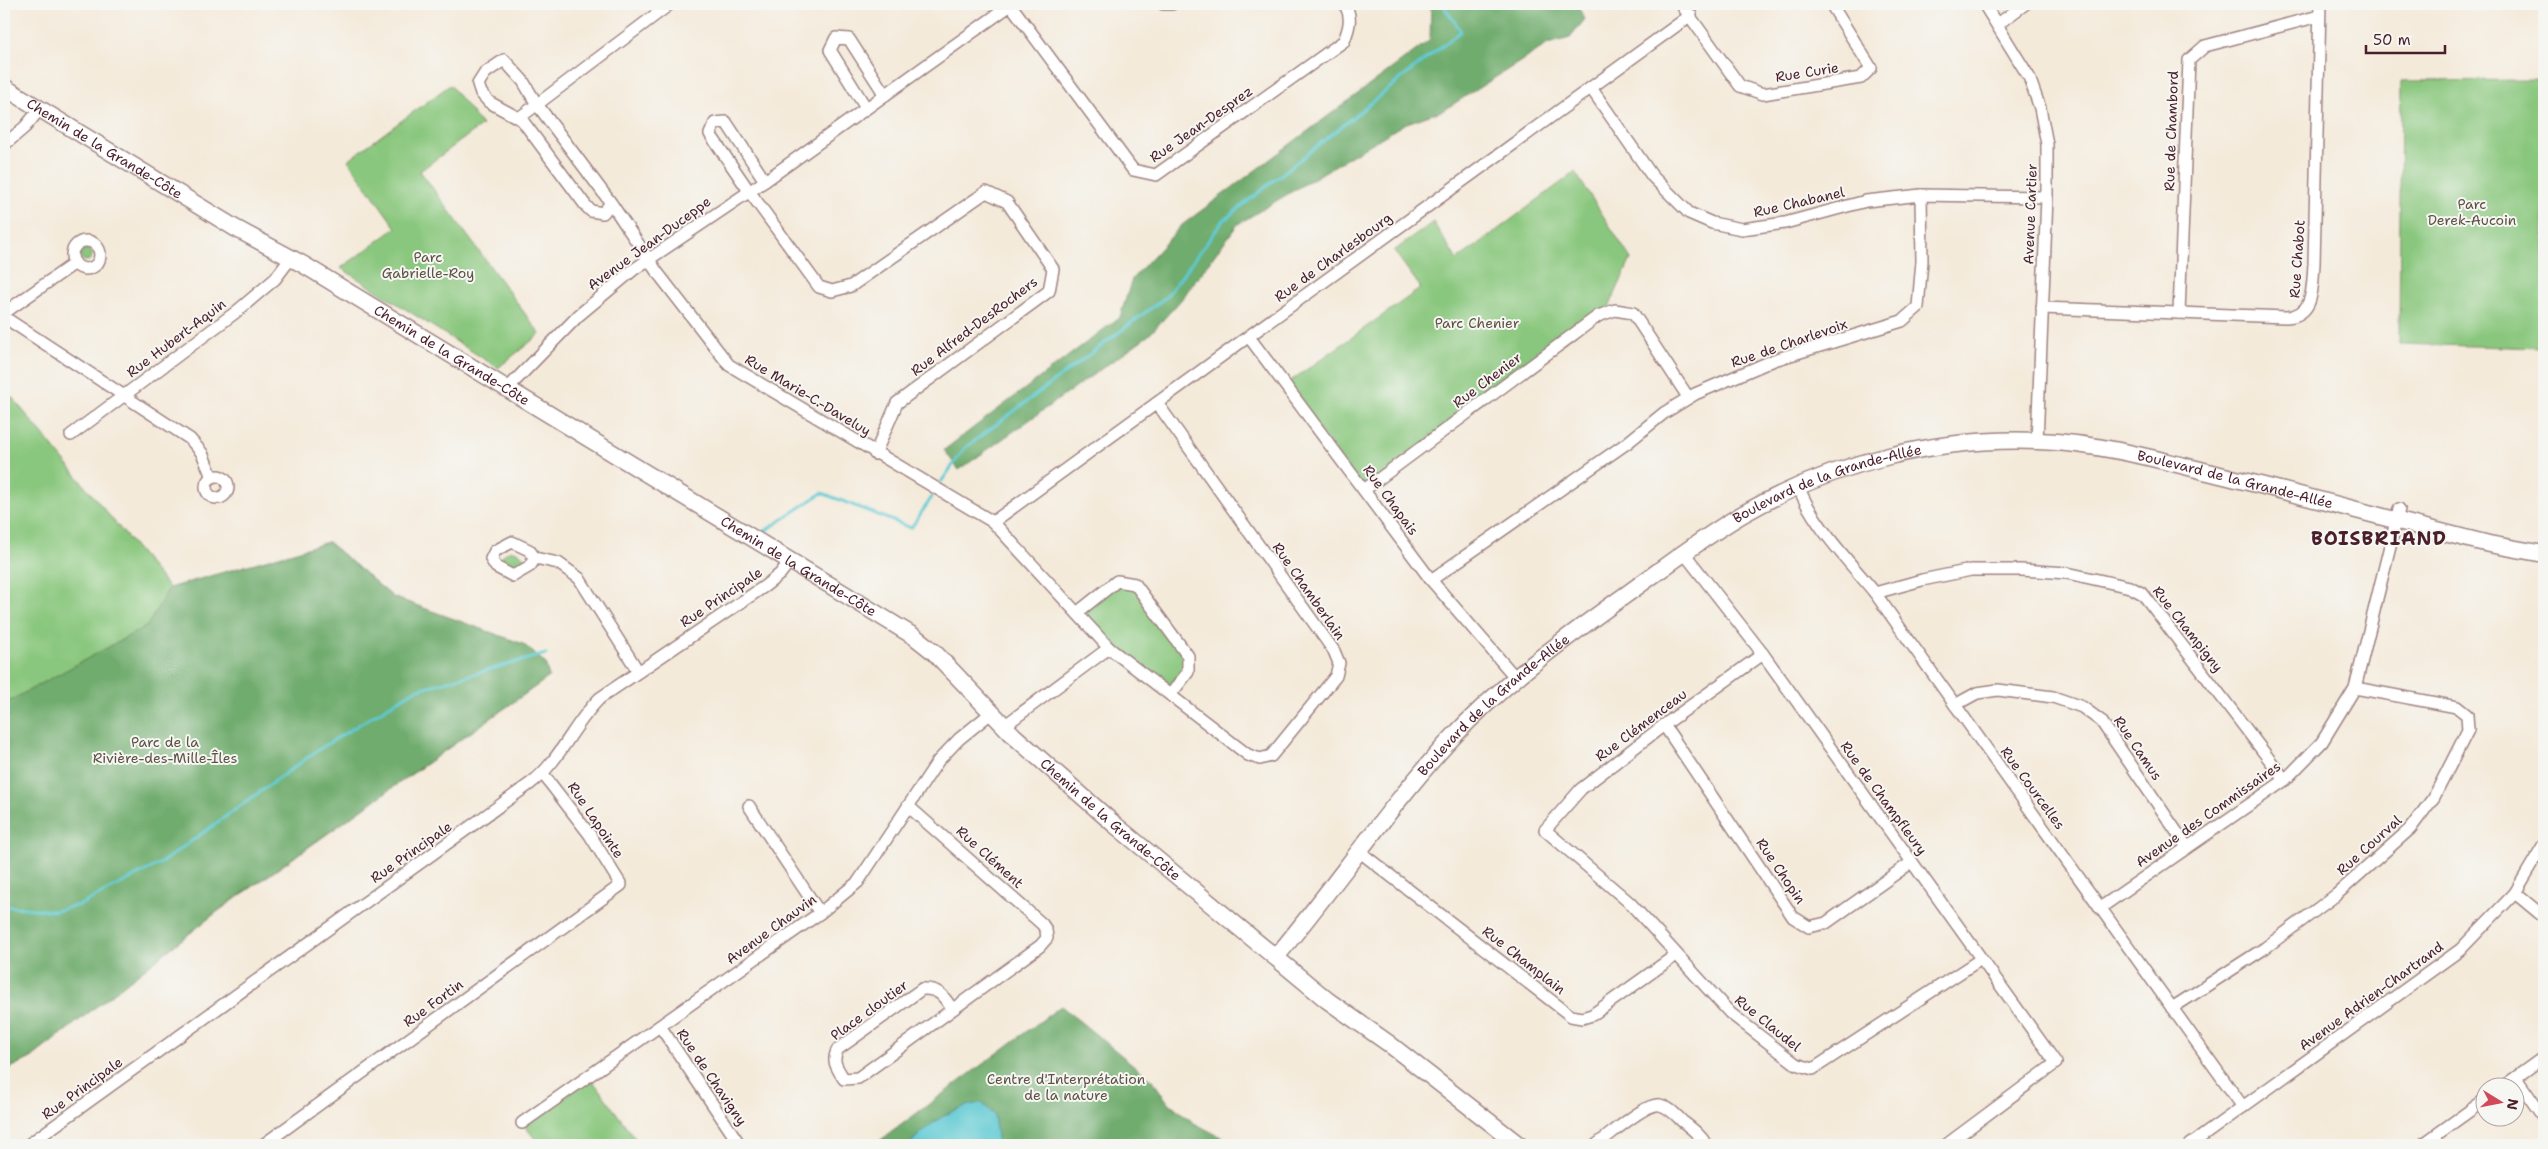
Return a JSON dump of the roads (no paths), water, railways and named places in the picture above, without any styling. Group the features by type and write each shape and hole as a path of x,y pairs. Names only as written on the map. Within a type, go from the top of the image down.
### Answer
{"main road":[{"name":"Chemin de la Grande-Côte","path":"4,87 240,230 291,258 508,388 919,640 934,652 1004,726 1114,824 1334,1005 1394,1047 1519,1145"},
{"name":"Boulevard de la Grande-Allée","path":"1276,957 1442,749 1515,677 1684,553 1742,514 1798,486 1850,466 1911,451 1967,443 2037,441 2079,445 2139,455 2397,515 2500,546 2544,554"}],"street":[{"path":"519,118 536,103 670,4"},
{"name":"Rue Jean-Desprez","path":"1011,4 1133,170 1156,175 1344,41 1350,26 1349,10 1344,4"},
{"name":"Avenue Jean-Duceppe","path":"508,388 579,315 649,259 765,181 1011,4"},
{"path":"1163,4 1172,4"},
{"name":"Rue Curie","path":"1681,4 1691,15 1740,86 1764,94 1861,78 1871,68 1830,4"},
{"name":"Avenue Cartier","path":"1984,4 2029,76 2040,108 2046,144 2047,197 2037,441"},
{"path":"1998,24 2025,4"},
{"name":"Rue Chabot","path":"2042,308 2292,317 2304,312 2309,304 2314,264 2320,10"},
{"name":"Rue de Chambord","path":"2179,313 2188,60 2205,46 2320,10"},
{"name":"Rue de Charlesbourg","path":"993,522 1691,15"},
{"path":"866,108 830,50 836,38 849,39 885,95"},
{"name":"Rue Marie-C.-Daveluy","path":"611,203 603,213 591,210 519,118 489,102 481,93 478,84 485,73 504,60 523,80 536,103 611,203 649,259 729,364 875,454 993,522"},
{"name":"Rue Chabanel","path":"1591,88 1652,176 1689,213 1712,224 1742,229 1785,223 1866,201 1921,195 2047,197"},
{"path":"4,145 25,127 40,109"},
{"path":"749,191 710,134 715,123 726,122 765,181"},
{"name":"Rue Alfred-DesRochers","path":"749,191 819,287 832,292 851,286 986,192 1007,202 1053,269 1049,292 897,403 875,454"},
{"name":"Rue de Charlevoix","path":"1431,580 1688,398 1774,360 1902,322 1918,307 1922,261 1921,195"},
{"name":"Rue Hubert-Aquin","path":"71,434 265,288 282,272 291,258"},
{"path":"75,263 4,315 194,442 202,453 212,477"},
{"name":"Rue Chenier","path":"1364,490 1598,316 1615,310 1633,313 1688,398"},
{"name":"Rue Chapais","path":"1249,336 1431,580 1515,677"},
{"name":"Rue Chamberlain","path":"993,522 1078,612 1109,648 1248,755 1260,759 1271,756 1336,676 1339,663 1334,651 1157,403"},
{"name":"Rue Courcelles","path":"1798,486 1806,504 1838,548 1875,593 2243,1108"},
{"name":"Avenue des Commissaires","path":"2100,908 2285,780 2322,742 2355,688 2397,515"},
{"name":"Rue de Champfleury","path":"1684,553 1763,654 2056,1063 1946,1145"},
{"path":"535,558 558,563 579,578 638,671"},
{"name":"Rue Principale","path":"28,1145 467,831 543,774 592,706 638,671 765,586 780,574 790,561"},
{"name":"Rue Champigny","path":"1875,593 1922,580 1971,570 2067,573 2130,587 2143,594 2285,780"},
{"path":"1078,612 1118,581 1135,584 1188,656 1188,672 1171,694"},
{"path":"1004,726 1109,648"},
{"name":"Rue Clémenceau","path":"1545,830 1581,790 1664,725 1763,654"},
{"name":"Rue Courval","path":"2172,1008 2265,948 2336,895 2410,829 2434,797 2468,730 2467,715 2456,707 2355,688"},
{"name":"Rue Camus","path":"1955,705 1977,693 1998,690 2053,697 2082,707 2101,721 2187,848"},
{"name":"Avenue Chauvin","path":"522,1123 820,913 858,882 887,842 908,806 943,756 991,713"},
{"name":"Rue Chopin","path":"1664,725 1793,917 1809,927 1826,923 1912,862"},
{"name":"Rue Lapointe","path":"543,774 590,835 621,885"},
{"path":"749,806 820,913"},
{"name":"Rue Clément","path":"908,806 1042,924 1048,934"},
{"name":"Rue Claudel","path":"1545,830 1630,903 1655,928 1676,955 1730,1013 1796,1064 1813,1069 1982,959"},
{"name":"Avenue Adrien-Chartrand","path":"2190,1145 2460,950 2515,893 2544,844"},
{"name":"Rue Champlain","path":"1360,852 1571,1016 1582,1018 1592,1015 1676,955"},
{"name":"Rue Fortin","path":"263,1145 621,885"},
{"path":"2515,893 2544,917"},
{"name":"Place cloutier","path":"952,1009 942,994 932,989 922,990 838,1049 834,1056 835,1065 844,1079 858,1078 1042,945 1048,934"},
{"name":"Rue de Chavigny","path":"660,1026 740,1145"},
{"path":"2519,1076 2544,1057"},
{"path":"2526,1092 2544,1118"},
{"path":"1596,1145 1643,1110 1659,1105 1672,1112 1701,1136 1706,1145"},
{"path":"2422,1145 2476,1107"}],"water":[{"path":"982,1103 994,1115 998,1145 909,1145 924,1130 942,1117 961,1108"}],"waterway":[{"path":"941,482 965,448 1166,297 1223,221 1461,31 1442,4"},
{"path":"765,531 822,493 911,528 932,497"},
{"path":"4,906 55,911 80,905 161,863 321,748 415,690 546,654"}],"district":[{"name":"BOISBRIAND","path":"2379,538"}],"park label":[{"name":"Parc Derek-Aucoin","path":"2472,212"},
{"name":"Parc Gabrielle-Roy","path":"428,266"},
{"name":"Parc Chenier","path":"1477,323"},
{"name":"Parc de la Rivière-des-Mille-Îles","path":"165,750"},
{"name":"Centre d'Interprétation de la nature","path":"1066,1088"}]}
